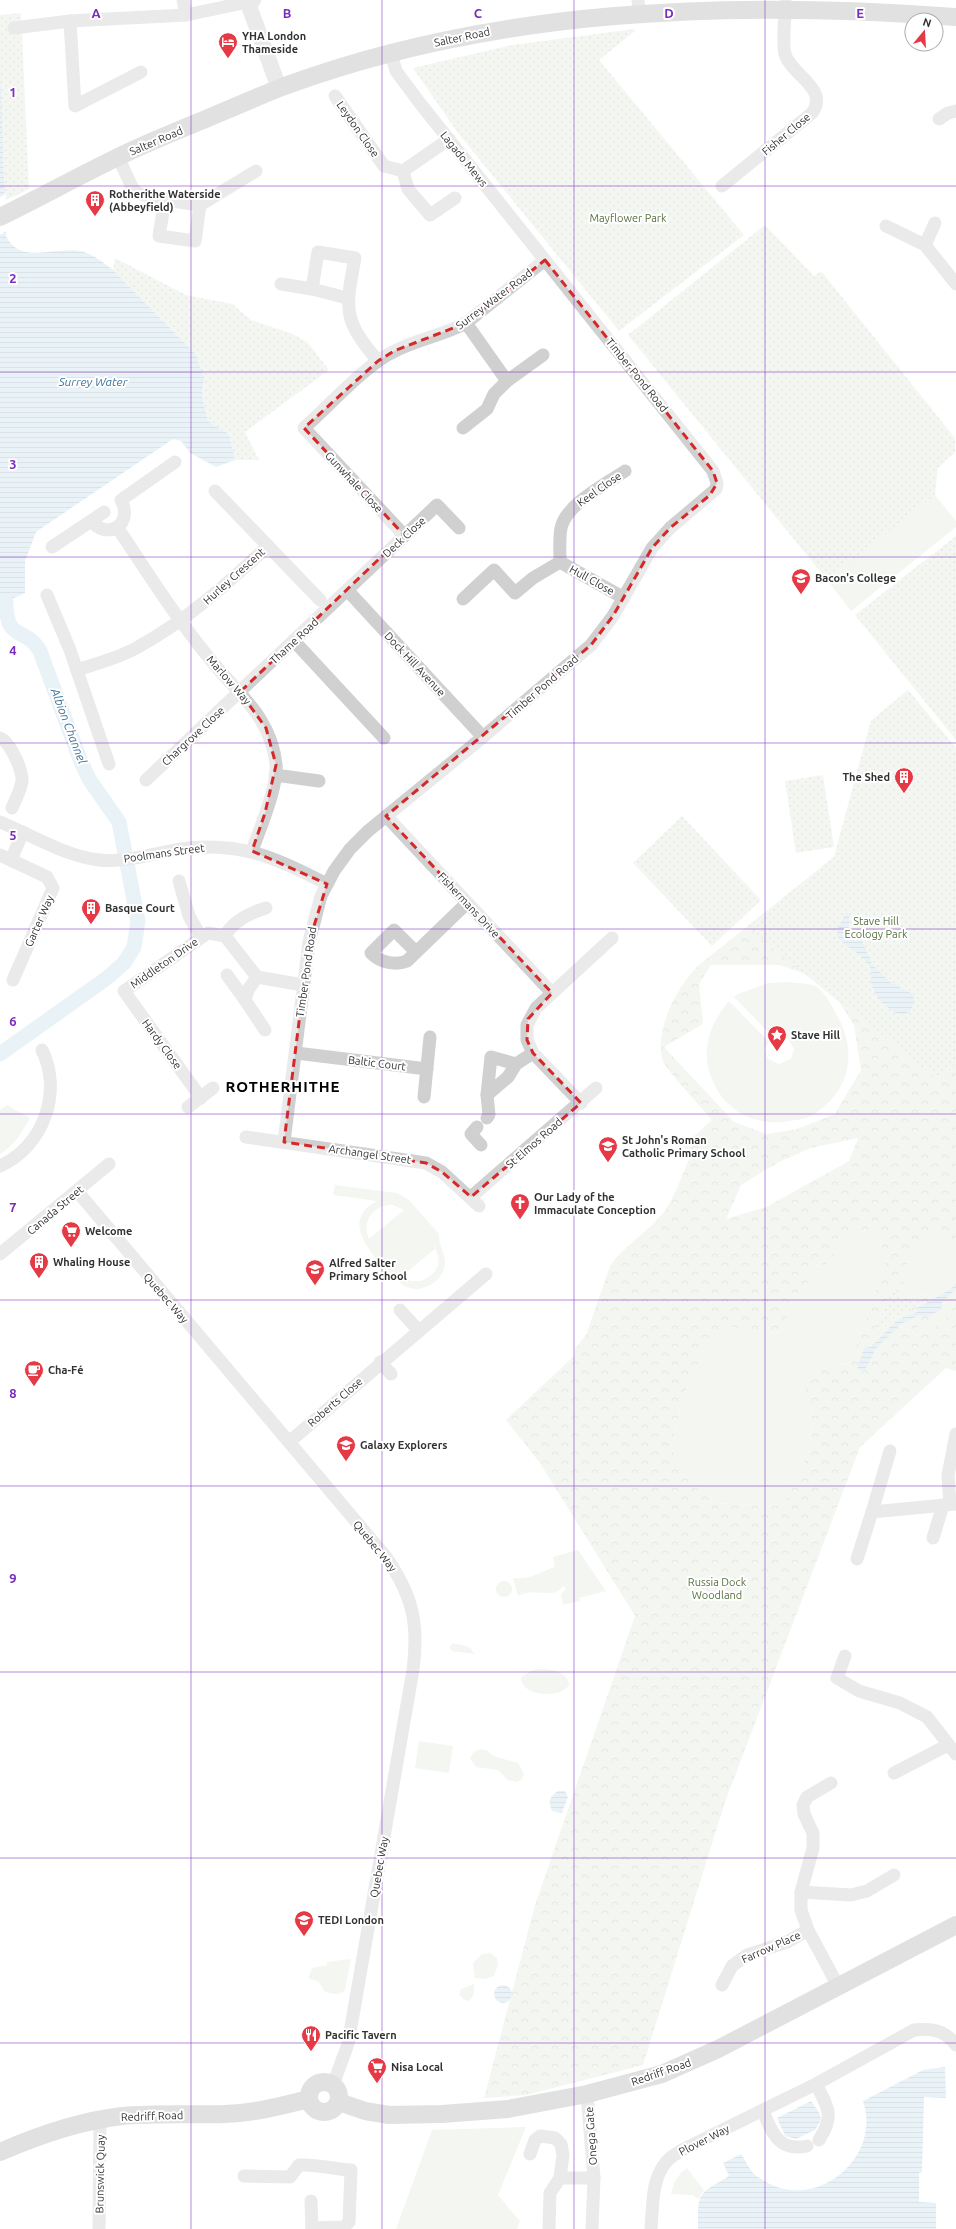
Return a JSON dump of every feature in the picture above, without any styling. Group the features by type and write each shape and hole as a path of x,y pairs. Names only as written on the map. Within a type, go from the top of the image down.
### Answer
{"main road":[{"name":"Salter Road","path":"0,217 118,157 279,88 330,70 392,53 498,29 600,13 638,4 786,4 871,7 956,17"},
{"name":"Redriff Road","path":"339,2102 365,2112 389,2115 442,2114 508,2109 587,2094 662,2074 680,2067 956,1925"},
{"path":"322,2082 333,2085 339,2094 339,2102 332,2111 325,2113 318,2112 312,2107 309,2099 309,2093 316,2084 322,2082"},
{"name":"Redriff Road","path":"0,2152 51,2131 100,2119 123,2116 226,2114 263,2110 309,2099"}],"street":[{"path":"183,0 186,15"},
{"path":"14,28 70,21 186,15 250,1 279,88"},
{"name":"Fisher Close","path":"722,186 812,113 817,106 818,100 816,93 791,64 785,54 786,4"},
{"path":"70,21 75,106 141,72"},
{"name":"Lagado Mews","path":"392,53 396,71 545,260"},
{"name":"Leydon Close","path":"335,96 384,166 403,171"},
{"path":"939,119 948,113 956,111"},
{"path":"449,139 403,171 408,189 430,214 455,198"},
{"path":"118,157 132,187 137,193 164,200 200,205 256,171"},
{"path":"164,200 159,236 195,241 200,205"},
{"path":"924,245 935,223"},
{"path":"886,226 924,245 954,279"},
{"path":"312,289 318,252 355,258 348,298 354,329 378,361"},
{"name":"Surrey Water Road","path":"304,428 378,361 394,351 453,330 466,323 545,260"},
{"name":"Timber Pond Road","path":"284,1142 310,936 321,896 350,849 386,816 483,737 591,645 613,616 652,548 670,528 716,489 716,477 545,260"},
{"path":"281,284 312,289 348,298"},
{"path":"466,323 507,381"},
{"path":"464,428 487,409 494,394 507,381 543,355"},
{"name":"Gunwhale Close","path":"304,428 404,535"},
{"path":"52,547 175,462"},
{"name":"Keel Close","path":"561,527 565,518 577,504 625,471"},
{"name":"Hurley Crescent","path":"216,491 320,600"},
{"path":"91,521 100,529 106,530 118,527 122,523 125,511 121,500"},
{"name":"Deck Close","path":"348,591 404,535 437,505 458,528"},
{"name":"Marlow Way","path":"118,527 180,620 215,665 259,714 266,728 273,748 275,775 265,813 252,851"},
{"name":"Hull Close","path":"560,562 561,527"},
{"name":"Hurley Crescent","path":"77,670 136,648 180,620 219,592 268,546"},
{"name":"Hull Close","path":"560,562 624,598"},
{"name":"Hull Close","path":"463,599 494,570 515,593 533,578 560,562"},
{"name":"Thame Road","path":"240,692 348,591"},
{"name":"Dock Hill Avenue","path":"348,591 483,737"},
{"path":"47,595 77,670 109,764"},
{"path":"294,642 384,738"},
{"name":"Chargrove Close","path":"146,780 240,692"},
{"path":"0,738 4,740 12,749 22,779 12,808"},
{"path":"275,775 319,781"},
{"name":"Fishermans Drive","path":"386,816 552,993"},
{"name":"Poolmans Street","path":"0,822 70,852 103,860 141,856 189,848 218,846 252,851 287,864 327,884"},
{"name":"Garter Way","path":"13,980 53,888 47,877 6,858 23,832"},
{"path":"179,881 189,916 201,937"},
{"path":"416,952 467,903"},
{"path":"266,908 251,912 229,928 225,936 257,977 303,985"},
{"name":"Middleton Drive","path":"124,991 208,933 225,936"},
{"path":"581,1103 533,1052 527,1040 528,1019 552,993 612,938"},
{"path":"227,975 265,1030"},
{"path":"245,1000 248,990 257,977"},
{"name":"Hardy Close","path":"124,991 201,1098"},
{"path":"424,1097 430,1037"},
{"path":"0,1166 12,1160 31,1144 49,1105 49,1064 42,1050"},
{"path":"487,1095 508,1077 516,1064 533,1052"},
{"name":"Baltic Court","path":"296,1053 427,1069"},
{"path":"487,1118 489,1115 487,1095 491,1056 516,1064"},
{"path":"188,1107 213,1088"},
{"name":"St Elmos Road","path":"475,1202 596,1088"},
{"path":"477,1128 471,1134 481,1145"},
{"name":"Archangel Street","path":"246,1137 426,1163 442,1172 475,1202"},
{"name":"Canada Street","path":"0,1254 77,1192 109,1164"},
{"name":"Quebec Way","path":"77,1192 289,1442 394,1569 405,1588 415,1622 416,1642 413,1670 352,2019 342,2065 333,2085"},
{"name":"Roberts Close","path":"289,1442 380,1362 486,1274"},
{"path":"400,1310 418,1330"},
{"path":"380,1362 391,1374"},
{"path":"933,1538 950,1504 948,1475 956,1434"},
{"path":"857,1559 890,1451"},
{"path":"872,1512 950,1504"},
{"path":"845,1656 837,1678 859,1691 915,1709 927,1717 952,1749 894,1773"},
{"path":"831,1783 807,1797 803,1805 804,1814 813,1833 813,1848 801,1892 800,1910 808,1930 838,1986"},
{"path":"801,1892 851,1896 867,1890 894,1875"},
{"name":"Farrow Place","path":"722,1985 732,1966 747,1955 787,1942 808,1930"},
{"name":"Plover Way","path":"652,2229 653,2192 658,2176 667,2161 682,2150 816,2084 914,2030 928,2028 940,2030 949,2036 956,2045"},
{"path":"816,2084 830,2111 827,2127 819,2140"},
{"name":"Onega Gate","path":"587,2094 594,2178 592,2229"},
{"path":"763,2111 770,2128 780,2142 795,2148 807,2146"},
{"name":"Brunswick Quay","path":"99,2229 100,2119"},
{"path":"530,2154 535,2140 540,2136 555,2138 561,2144 563,2155 560,2178 550,2192 549,2229"},
{"path":"244,2176 290,2177 299,2165 316,2164 327,2169 351,2170 349,2222 344,2227 312,2229 312,2201"},
{"name":"Onega Gate","path":"560,2178 594,2178"}],"highlighted area":[{"path":"545,260 713,471 717,483 710,495 670,528 652,548 613,616 591,645 386,816 552,993 528,1019 527,1040 533,1053 581,1103 471,1197 442,1172 426,1163 284,1142 309,942 327,884 252,851 265,813 276,765 266,728 240,692 404,535 304,428 378,361 394,351 466,323"}],"green space":[{"path":"21,13 29,189 0,203 0,15"},
{"name":"Mayflower Park","path":"635,29 635,31 599,60 744,235 619,331 458,133 413,68 512,45"},
{"path":"765,225 814,276 821,271 955,438 955,452 938,468 935,495 827,580 628,335"},
{"path":"115,258 186,295 232,304 251,320 293,334 308,343 329,370 245,432 259,460 235,460 229,434 208,421 202,396 204,386 195,353 113,270"},
{"path":"935,495 956,521 956,527 851,611 827,580"},
{"path":"956,536 956,740 855,615"},
{"name":"Russia Dock Woodland","path":"908,690 956,748 956,1254 944,1236 925,1233 903,1272 903,1289 909,1297 930,1295 934,1319 912,1330 915,1335 921,1337 947,1317 956,1303 956,1371 946,1368 860,1447 725,1802 643,2065 526,2095 484,2098 535,1905 635,1616 540,1463 506,1420 575,1355 575,1349 586,1335 610,1266 623,1251 662,1215 674,1194 691,1155 683,1146 712,1120 678,1081 663,1061 661,1036 669,1009 683,984 699,965 834,857 871,721","holes":["711,965 779,965 805,974 840,1003 854,1025 861,1070 835,1114 797,1129 767,1134 734,1122 664,1047 703,1024 699,984","858,1138 849,1161 766,1207 726,1219 741,1185 779,1162 811,1148","874,1228 887,1259 850,1363 824,1368 805,1385 812,1418 811,1446 783,1506 714,1503 689,1481 671,1448 683,1397 707,1344 728,1326 767,1333 779,1332 816,1267 827,1264 833,1258 838,1239"]},
{"name":"Stave Hill Ecology Park","path":"908,690 956,748 956,1064 939,1080 747,927 834,857 871,721"},
{"path":"823,775 834,847 796,853 785,781"},
{"path":"682,816 761,900 712,946 633,863"},
{"path":"788,982 815,986 823,993 835,1011 843,1028 847,1041 847,1066 839,1089 831,1100 811,1116 790,1121 763,1121 751,1118 739,1112 729,1105 721,1095 714,1084 709,1071 707,1061 708,1043 713,1025 729,1001 769,1042 765,1049 767,1058 779,1064 791,1059 794,1049 787,1037 779,1035 773,1037 734,997 738,994 768,983"},
{"path":"7,1105 30,1118 14,1142 0,1154 0,1110"},
{"path":"335,1185 397,1193 409,1200 439,1234 445,1259 444,1269 441,1276 430,1285 414,1289 401,1284 394,1279 372,1253 362,1237 360,1230 359,1222 362,1214 367,1207 377,1201 333,1195","holes":["386,1205 393,1205 404,1210 369,1239 367,1232 368,1220 375,1211","435,1249 438,1255 438,1266 429,1277 421,1281 411,1281 402,1276"]},
{"path":"874,1228 887,1259 850,1363 840,1364 806,1385 812,1418 811,1446 783,1506 714,1503 689,1481 671,1448 683,1397 707,1344 728,1325 767,1333 779,1332 816,1267 827,1264 833,1258 838,1239"},
{"path":"925,1233 944,1236 956,1254 956,1303 947,1317 921,1337 915,1335 912,1330 930,1295 909,1297 903,1289 903,1272"},
{"path":"893,1287 905,1301 920,1301 911,1310 896,1316 872,1339"},
{"path":"578,1550 606,1591 579,1598 580,1601 563,1605 561,1595 566,1588 563,1586 554,1592 531,1592 518,1596 513,1578 530,1577 555,1567 553,1557"},
{"path":"504,1581 511,1586 512,1589 507,1596 504,1597 497,1592 496,1589 501,1582"},
{"path":"453,1643 469,1647 475,1654 452,1651 449,1647"},
{"path":"535,1669 545,1669 561,1673 568,1680 569,1685 565,1689 550,1694 542,1694 527,1689 522,1684 521,1677"},
{"path":"419,1741 453,1746 449,1773 415,1768"},
{"path":"480,1749 487,1750 493,1756 518,1763 524,1774 521,1780 516,1782 508,1780 498,1770 476,1767 470,1758 474,1752"},
{"path":"490,1953 497,1958 498,1965 494,1976 484,1979 475,1978 473,1963 482,1954"},
{"path":"351,1959 345,1990 343,1992 332,1994 324,1991 319,1982 308,1978 312,1968 327,1965 327,1962"},
{"path":"474,1984 474,1994 469,2001 464,2000 459,1994 461,1989"},
{"path":"526,2127 498,2195 520,2221 517,2229 396,2229 432,2130"},
{"path":"687,2168 704,2190 698,2199 693,2195 671,2194 676,2179"}],"water":[{"name":"Surrey Water","path":"0,69 6,236 13,245 30,253 63,250 84,252 95,257 113,270 195,353 204,377 202,396 208,421 229,434 235,460 216,467 190,453 181,441 173,439 36,532 25,561 25,593 12,599 12,602 0,602"},
{"path":"846,913 849,914 849,933 862,941 872,964 890,982 913,994 913,1006 905,1015 889,1009 880,1000 873,989 870,966 838,937 837,930"},
{"path":"956,1283 956,1289 942,1302 941,1310 924,1318 920,1315 901,1324 876,1348 864,1372 857,1369 864,1348 871,1347 896,1321 917,1312 917,1308 951,1289"},
{"path":"558,1791 565,1791 568,1797 562,1813 552,1811 550,1805 551,1797"},
{"path":"503,1985 509,1988 512,1994 509,2000 503,2003 497,2000 494,1994 497,1988"},
{"path":"945,2067 946,2098 924,2097 922,2172 919,2173 919,2202 936,2203 936,2229 698,2229 699,2201 705,2191 729,2176 723,2163 741,2154 756,2176 768,2183 787,2190 807,2189 825,2184 841,2173 854,2159 863,2141 866,2122 863,2101 923,2070"},
{"path":"811,2101 820,2114 821,2120 815,2130 796,2139 785,2136 777,2118"}],"pier":[{"path":"6,194 8,230 0,235 0,197"}],"waterway":[{"name":"Albion Channel","path":"0,1054 107,978 124,963 134,947 138,921 119,822 89,779 81,762 40,651 35,643 13,629 9,623 6,602"}],"place":[{"name":"YHA London Thameside","path":"228,59"},
{"name":"Rotherithe Waterside (Abbeyfield)","path":"95,217"},
{"name":"Bacon's College","path":"801,595"},
{"name":"The Shed","path":"904,794"},
{"name":"Basque Court","path":"91,925"},
{"name":"Stave Hill","path":"777,1052"},
{"name":"St John's Roman Catholic Primary School","path":"608,1163"},
{"name":"Our Lady of the Immaculate Conception","path":"520,1220"},
{"name":"Welcome","path":"71,1248"},
{"name":"Whaling House","path":"39,1279"},
{"name":"Alfred Salter Primary School","path":"315,1286"},
{"name":"Cha-Fé","path":"34,1387"},
{"name":"Galaxy Explorers","path":"346,1462"},
{"name":"TEDI London","path":"304,1937"},
{"name":"Pacific Tavern","path":"311,2052"},
{"name":"Nisa Local","path":"377,2084"}],"district":[{"name":"ROTHERHITHE","path":"283,1086"}]}
